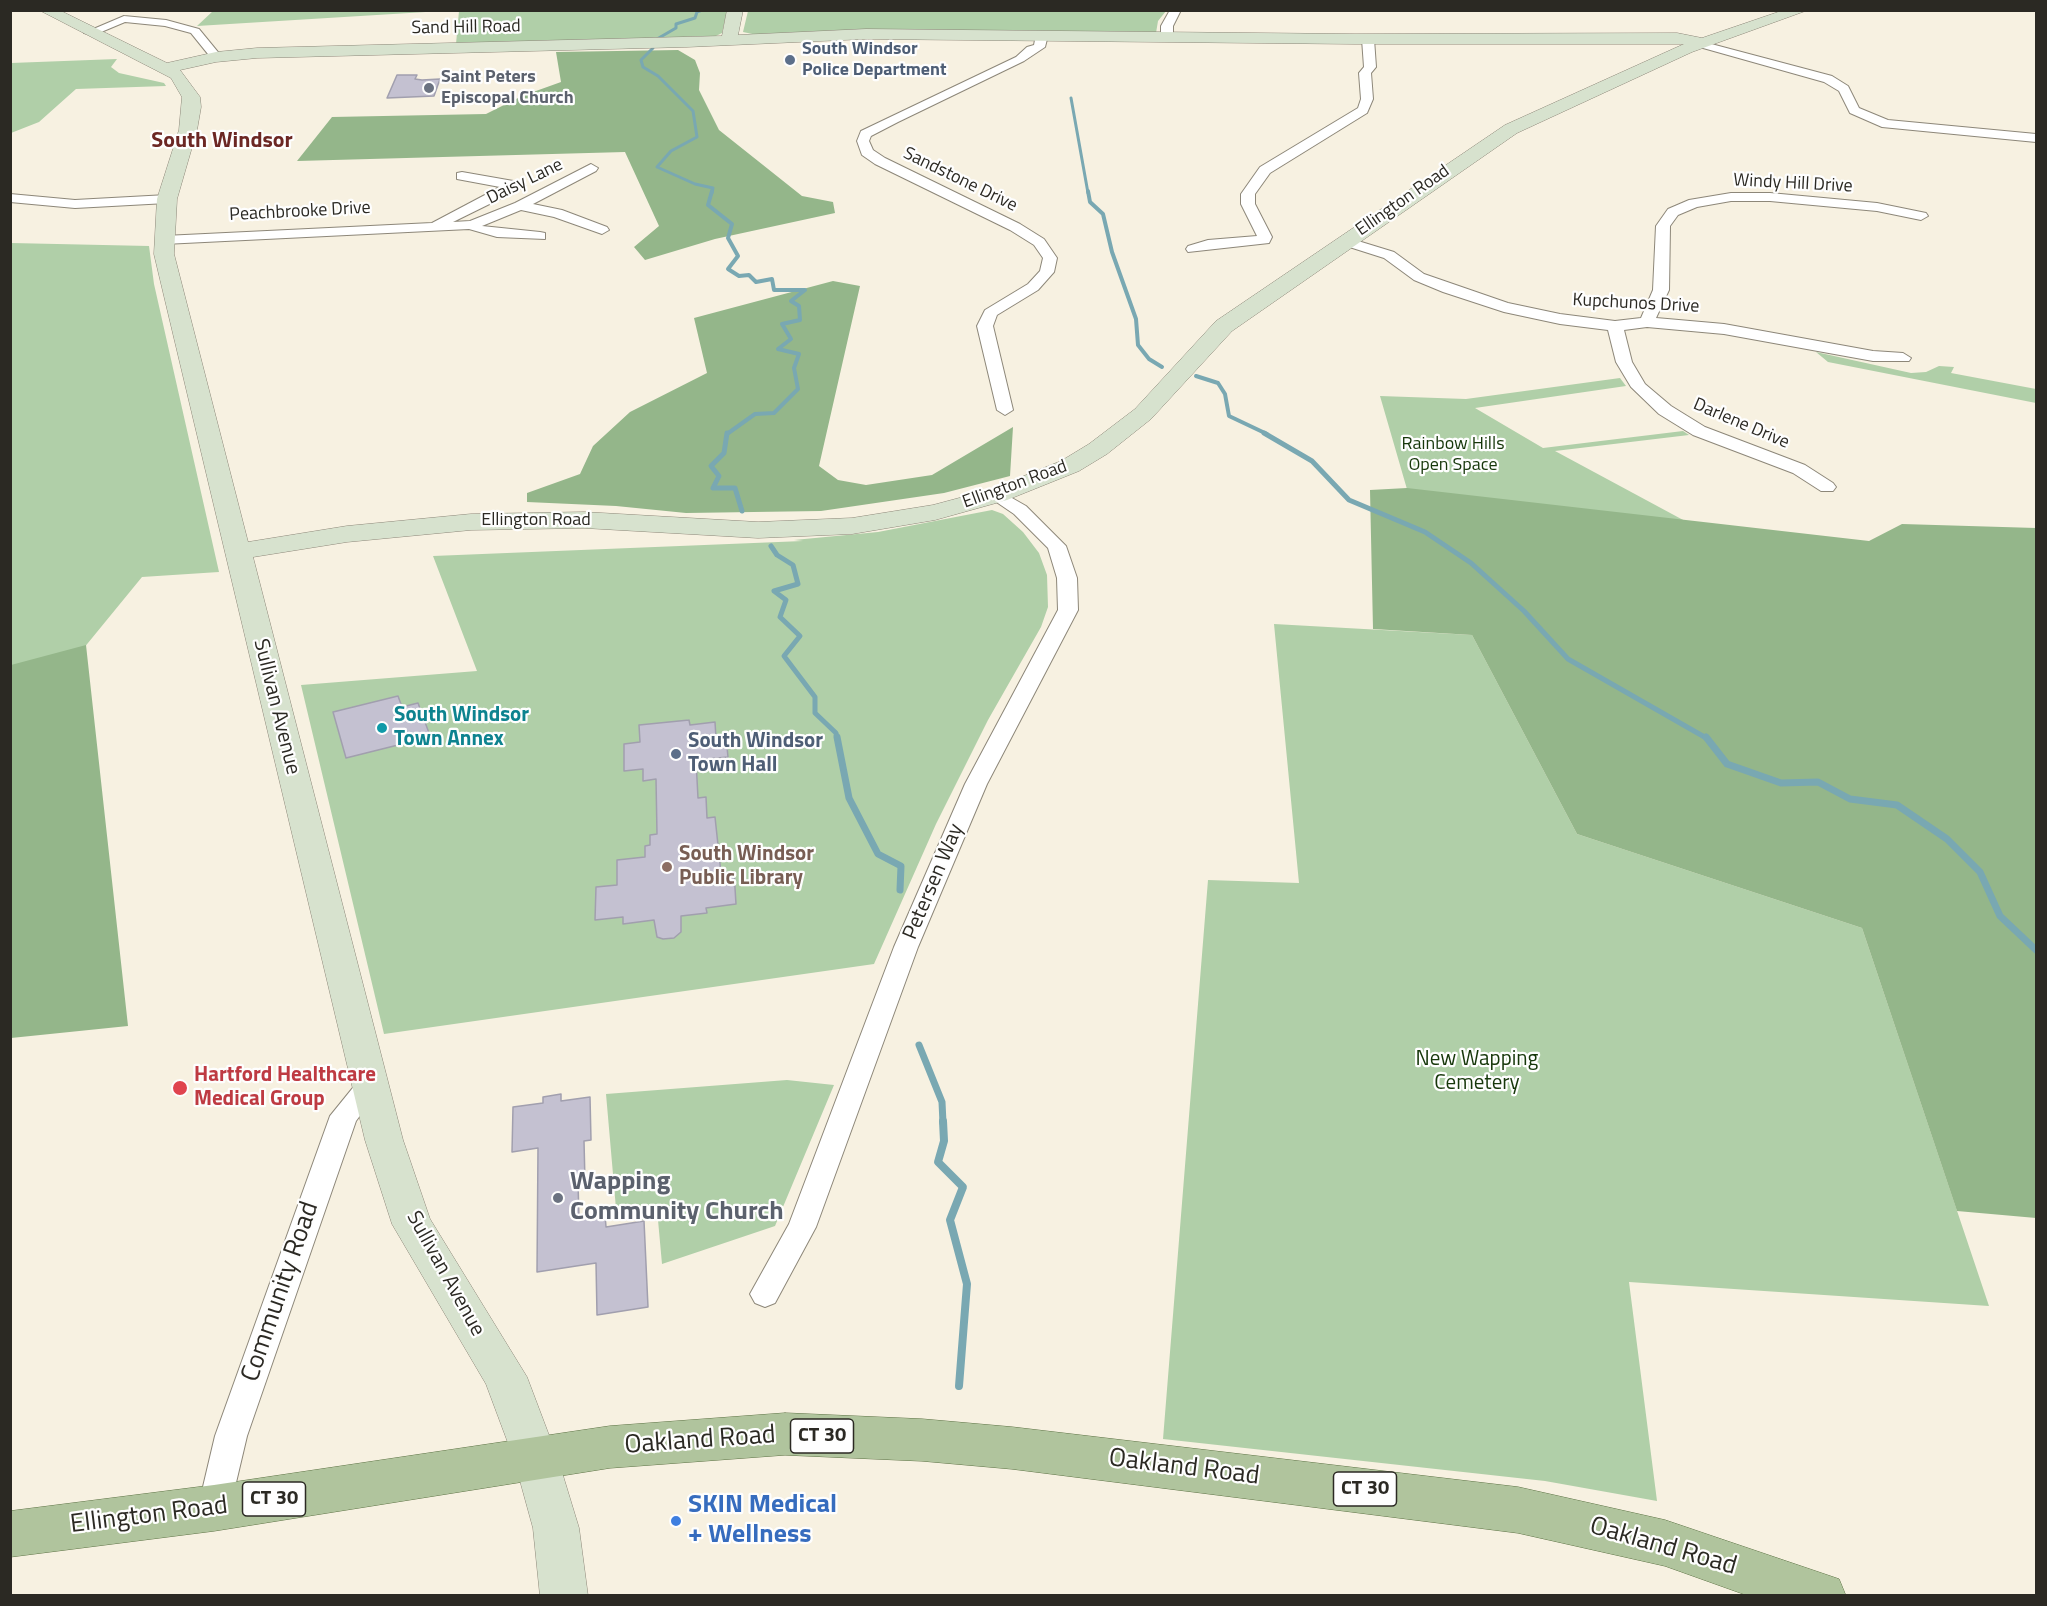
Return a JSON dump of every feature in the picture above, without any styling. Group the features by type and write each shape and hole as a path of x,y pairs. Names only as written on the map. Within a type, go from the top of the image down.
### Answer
{"main road":[{"name":"Sullivan Avenue","path":"46,10 165,68 187,87 192,107 167,199 164,240 170,287 238,552 369,1086 412,1224 505,1377 536,1459 556,1528 564,1596"},
{"path":"729,40 735,10"},
{"name":"Ellington Road","path":"238,552 347,534 471,522 584,520 758,530 852,526 935,512 998,495 1070,466 1098,450 1143,414 1181,370 1224,326 1511,129 1700,44 1801,10"},
{"name":"Sand Hill Road","path":"165,68 216,57 286,52 866,34 1033,40 1167,37 1669,39 1700,44"},
{"name":"Oakland Road","path":"536,1459 610,1448 785,1434 922,1440 1012,1448 1518,1510 1665,1543 1821,1596"},
{"name":"Ellington Road","path":"10,1534 214,1508 536,1459"}],"street":[{"path":"1167,37 1167,26 1176,10"},
{"path":"90,33 124,20 166,23 195,31 216,57"},
{"path":"1193,249 1200,246 1264,240 1265,237 1248,204 1248,194 1265,170 1363,110 1367,99 1365,73 1358,65 1361,39"},
{"name":"Sandstone Drive","path":"1005,410 985,326 990,313 1033,286 1047,272 1050,258 1039,242 1015,227 880,161 867,152 863,141 866,134 871,131 1020,59 1033,40"},
{"path":"1700,44 1828,79 1844,89 1854,110 1886,124 2037,138"},
{"name":"Daisy Lane","path":"472,225 520,206 591,168"},
{"path":"462,176 547,191"},
{"path":"437,225 514,185"},
{"name":"Windy Hill Drive","path":"1647,322 1661,290 1663,226 1673,212 1694,203 1731,197 1770,197 1877,207 1921,216"},
{"path":"10,198 66,204 167,199"},
{"path":"520,206 557,213 602,230"},
{"path":"437,225 472,225 477,229 496,233 540,236"},
{"name":"Peachbrooke Drive","path":"164,240 360,229 371,235 380,236 389,235 405,226 437,225"},
{"path":"257,234 274,240 288,241 302,239 319,231"},
{"name":"Kupchunos Drive","path":"1345,241 1389,255 1419,277 1448,290 1504,307 1560,319 1615,326 1647,322 1724,329 1874,356 1903,358"},
{"name":"Darlene Drive","path":"1615,326 1624,362 1639,387 1665,410 1700,431 1799,470 1827,487"},
{"name":"Petersen Way","path":"765,1294 802,1227 906,947 976,784 1068,610 1067,578 1057,546 1020,510 998,495"},
{"name":"Community Road","path":"214,1508 231,1436 310,1207 344,1116 369,1086"}],"green space":[{"path":"213,10 442,11 197,26"},
{"path":"459,11 727,11 722,33 716,36 456,44"},
{"path":"748,11 1166,11 1158,21 1156,33 757,35 743,32"},
{"path":"678,50 695,60 700,73 699,90 719,130 802,196 833,202 835,213 715,239 645,260 634,247 659,226 625,152 297,161 332,117 486,114 522,96 561,82 556,52"},
{"path":"117,59 111,67 119,73 164,83 166,86 76,89 39,122 11,133 11,63"},
{"path":"11,243 149,246 154,284 219,572 142,577 11,737"},
{"path":"833,281 860,286 819,466 838,480 866,485 932,475 1013,427 1010,476 944,493 821,511 686,513 616,506 527,502 527,493 580,474 593,446 630,412 707,373 694,318"},
{"path":"1816,352 1911,373 1926,372 1939,366 1954,367 1951,373 2036,389 2036,403 1828,362"},
{"name":"Rainbow Hills Open Space","path":"1620,378 1626,386 1475,408 1543,448 1683,431 1689,435 1555,451 1711,535 1411,503 1380,396 1466,399"},
{"path":"1407,488 1869,541 1902,524 2036,528 2036,1218 1957,1211 1862,928 1577,834 1472,635 1373,629 1370,490"},
{"path":"992,510 1003,514 1023,532 1039,553 1047,575 1048,607 1041,627 988,720 936,824 874,964 384,1034 301,685 477,671 433,556 803,541 794,540 878,532"},
{"name":"New Wapping Cemetery","path":"1274,624 1472,635 1577,834 1862,928 1989,1306 1629,1282 1657,1501 1545,1481 1163,1439 1208,880 1299,883"},
{"path":"86,645 128,1026 11,1038 11,665"},
{"path":"787,1080 834,1085 775,1226 662,1264 658,1220 617,1220 606,1094"}],"building":[{"name":"Saint Peters Episcopal Church","path":"397,75 417,75 415,79 422,80 440,79 434,96 387,98"},
{"name":"South Windsor Town Annex","path":"398,696 402,707 418,703 429,733 413,737 414,741 346,758 333,712"},
{"name":"South Windsor Public Library","path":"689,720 690,725 715,722 716,738 726,737 728,757 696,760 698,798 706,797 707,818 715,817 721,873 734,872 736,904 706,908 707,913 681,916 681,932 674,938 657,937 654,920 623,924 623,917 595,920 596,887 617,885 617,860 645,857 645,846 650,845 650,835 657,834 656,779 643,781 643,769 624,771 624,744 640,742 639,725"},
{"name":"Wapping Community Church","path":"561,1094 561,1101 590,1097 591,1140 584,1141 585,1182 578,1183 579,1218 605,1214 606,1227 644,1221 648,1307 597,1315 596,1263 537,1272 538,1148 512,1152 513,1107 543,1103 543,1097"}],"waterway":[{"path":"657,39 676,28 676,24 695,18 697,12 702,10"},
{"path":"653,48 641,60 643,67 658,76 693,111 697,137 671,151 657,167 695,184 713,188 712,193"},
{"path":"1071,98 1088,193"},
{"path":"712,191 708,205 732,224 728,238 738,256 728,269 739,276 749,275 756,282 772,279 774,290 805,290 791,301 799,306 800,320 782,324 791,339 778,349 799,354 794,368 798,389 774,413 755,414 727,434"},
{"path":"1088,191 1090,202 1103,214 1112,252 1136,319 1138,345 1149,359 1162,367"},
{"path":"1196,376 1218,383 1225,394 1229,416 1267,434"},
{"path":"727,433 724,453 711,466 719,476 713,488 735,488 742,511"},
{"path":"1264,433 1312,461 1349,500 1425,532 1471,563 1524,611 1568,659 1707,739"},
{"path":"771,546 777,555 793,565 798,584 774,591 786,600 780,617 800,636 784,656 815,697 815,713 836,733 837,739"},
{"path":"837,737 849,798 878,854 901,866 900,890"},
{"path":"1707,739 1727,764 1781,783 1818,782 1850,799 1897,805 1947,839 1980,872 2000,916 2036,950"},
{"path":"919,1045 942,1102 943,1123"},
{"path":"943,1121 944,1141 938,1162 963,1187 950,1220 967,1284 959,1386"}],"place":[{"name":"South Windsor Police Department","path":"790,60"},
{"name":"Saint Peters Episcopal Church","path":"429,88"},
{"name":"South Windsor Town Annex","path":"382,728"},
{"name":"South Windsor Town Hall","path":"676,754"},
{"name":"South Windsor Public Library","path":"667,867"},
{"name":"Hartford Healthcare Medical Group","path":"180,1088"},
{"name":"Wapping Community Church","path":"558,1198"},
{"name":"SKIN Medical + Wellness","path":"676,1521"}],"district":[{"name":"South Windsor","path":"222,142"}]}
